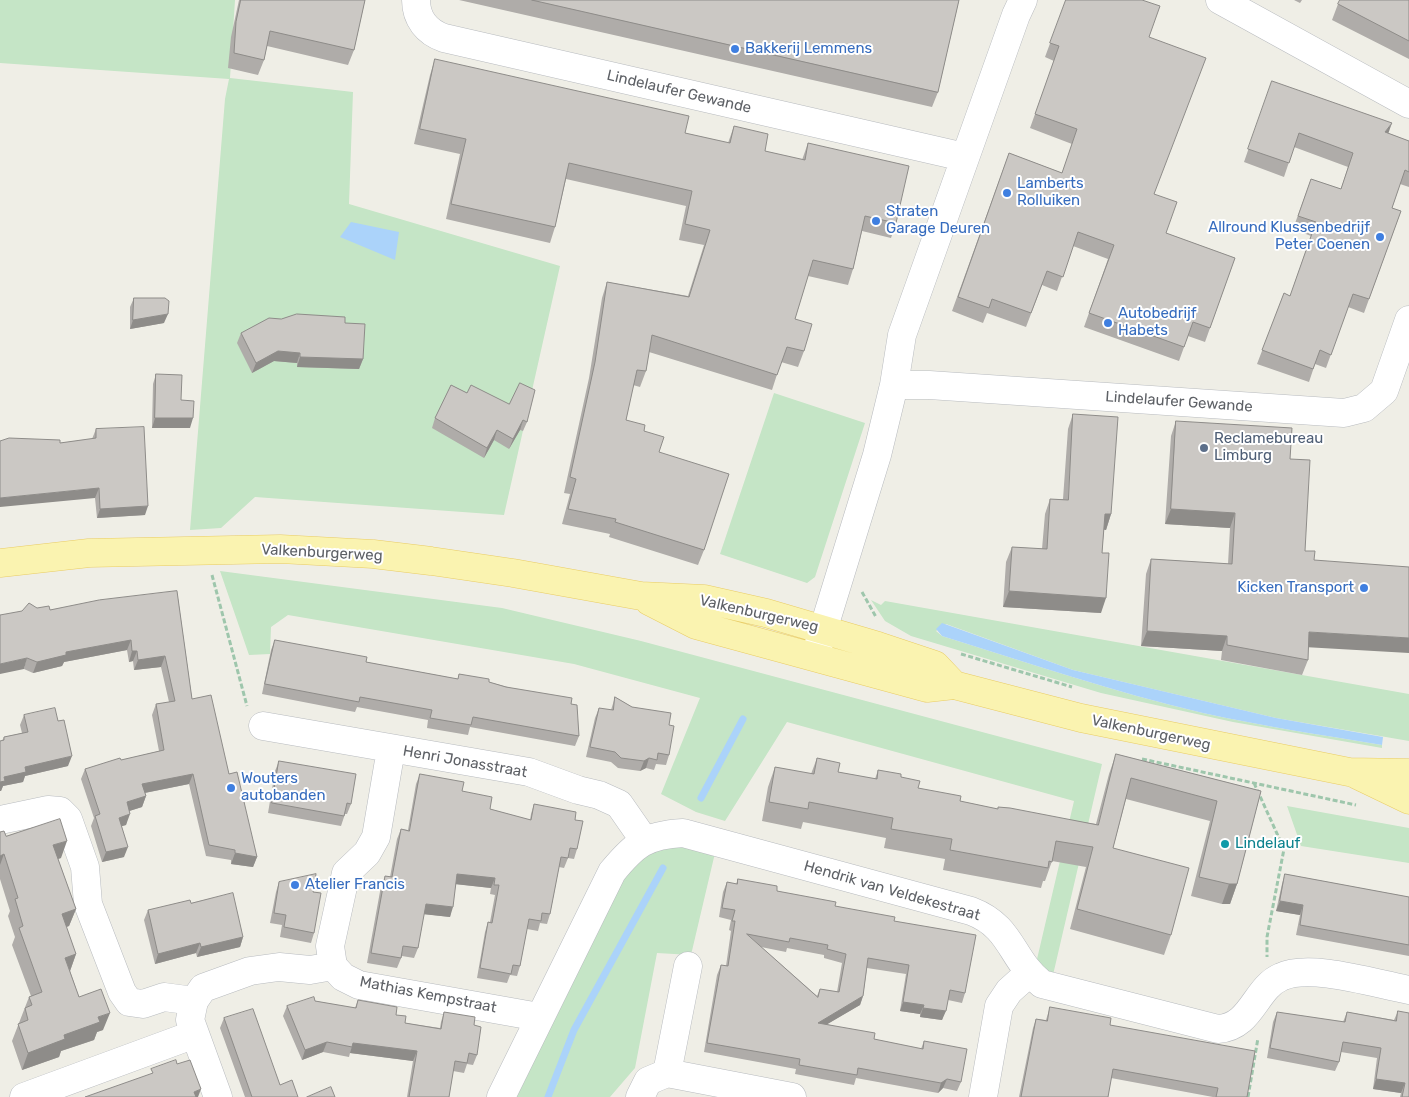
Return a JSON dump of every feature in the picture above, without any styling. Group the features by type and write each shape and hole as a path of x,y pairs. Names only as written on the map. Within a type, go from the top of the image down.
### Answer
{"main road":[{"name":"Valkenburgerweg","path":"0,563 89,553 280,549 373,554 513,573 641,596 704,599 766,613 823,629 935,665 954,685"},
{"name":"Valkenburgerweg","path":"641,596 696,625 927,688 954,685 1081,718 1349,772 1409,773"},
{"name":"Valkenburgerweg","path":"1349,772 1409,800"}],"street":[{"name":"Lindelaufer Gewande","path":"416,0 418,15 422,23 436,35 444,38 964,157"},
{"path":"815,658 877,456 894,385 902,335 964,157 1023,0"},
{"path":"1220,0 1409,104"},
{"name":"Lindelaufer Gewande","path":"894,385 929,385 1344,413 1364,408 1384,391 1409,320"},
{"name":"Henri Jonasstraat","path":"263,726 529,772 578,790 599,795 619,804 644,840"},
{"path":"218,1097 190,1020 194,1001 203,988 250,971 279,968 310,970 333,966 330,946 346,873 368,853 376,837 391,749"},
{"path":"0,820 48,810 60,811 68,819 85,867 88,904 122,992 129,1002 143,1004 164,997 194,1001"},
{"name":"Hendrik van Veldekestraat","path":"501,1097 612,872 627,854 644,840 660,835 683,833 971,911 986,917 999,928 1028,974 1042,984 1218,1029 1229,1028 1238,1023 1278,978"},
{"name":"Mathias Kempstraat","path":"333,966 342,977 360,984 539,1017"},
{"path":"667,1073 688,966"},
{"path":"1278,978 1294,972 1312,971 1409,990"},
{"path":"983,1097 1000,1006 1009,991 1028,974"},
{"path":"24,1097 195,1034"},
{"path":"640,1097 648,1081 667,1073 792,1097"}],"path":[{"path":"205,551 249,712 261,714 263,726"},
{"path":"1254,783 1284,849 1267,937 1267,956 1278,978"},
{"path":"1248,1097 1259,1029"}],"green space":[{"path":"0,0 235,0 230,78 353,92 349,204 560,266 504,515 255,497 221,528 190,530 225,99 229,79 0,63"},
{"path":"774,393 865,423 815,577 807,583 720,554"},
{"path":"220,571 502,608 641,641 1102,764 1053,975 1034,972 1074,801 787,722 725,821 696,812 661,794 700,698 574,664 288,615 271,627 270,654 249,655"},
{"path":"871,600 881,605 885,601 1409,694 1409,741 1276,718 1073,670 946,624 936,631 942,636 1072,677 1170,705 1247,722 1382,745 1382,748 1233,722 1101,693 911,636 885,621"},
{"path":"1287,806 1409,828 1409,863 1301,846"},
{"path":"676,846 715,853 691,955 657,953 635,1068 610,1097 511,1097 604,898 640,852"}],"water":[{"path":"351,222 399,232 395,260 340,237"},
{"path":"942,623 1073,670 1276,718 1383,737 1382,745 1225,718 1137,696 942,636 936,629"}],"building":[{"path":"241,0 365,0 354,50 270,31 264,60 234,53 236,22"},
{"path":"532,0 959,0 938,92"},
{"path":"1066,0 1142,0 1160,6 1149,37 1206,58 1154,194 1177,202 1166,233 1235,258 1210,328 1193,322 1184,347 1089,313 1114,245 1078,232 1063,277 1047,271 1031,313 992,299 989,308 958,297 1009,153 1062,173 1077,129 1035,114 1059,46 1050,43"},
{"path":"1340,0 1409,0 1409,41 1338,4"},
{"path":"435,59 689,116 685,133 730,143 734,126 768,134 765,151 805,160 808,143 909,166 896,223 865,216 853,269 813,260 795,319 812,324 804,351 787,347 777,375 652,335 646,371 637,370 626,420 645,425 644,431 664,437 659,452 729,474 704,550 615,522 616,519 568,509 576,479 570,477 595,362 607,282 689,297 710,230 685,224 692,191 569,163 555,227 451,204 466,139 420,129"},
{"path":"1272,81 1392,123 1385,132 1409,141 1409,172 1405,170 1392,208 1401,211 1369,299 1353,294 1331,355 1320,350 1313,369 1262,350 1284,293 1290,296 1316,222 1298,216 1311,179 1341,189 1353,153 1299,133 1289,163 1248,149"},
{"path":"134,298 165,298 169,301 168,314 133,320"},
{"path":"297,314 345,317 345,323 365,324 363,359 300,357 300,353 278,351 256,363 241,333 269,318 281,319"},
{"path":"156,374 182,375 181,400 194,401 193,418 155,418"},
{"path":"520,383 535,390 527,422 523,420 513,439 497,430 487,448 435,418 451,385 467,393 471,385 509,404"},
{"path":"1073,414 1118,417 1111,514 1105,514 1102,553 1109,553 1106,598 1009,591 1012,547 1047,549 1050,499 1068,500"},
{"path":"1176,421 1292,428 1290,459 1310,460 1305,551 1315,551 1314,560 1409,567 1409,638 1309,632 1308,660 1227,645 1227,636 1147,631 1151,559 1232,564 1235,513 1171,509"},
{"path":"144,427 148,506 100,509 99,488 0,498 0,441 9,438 60,440 60,443 96,438 96,429"},
{"path":"177,591 192,699 211,695 229,774 237,772 257,857 209,845 193,774 142,784 146,796 127,802 130,814 119,818 128,847 106,852 95,816 100,814 85,769 120,758 121,760 164,750 156,704 175,701 165,656 138,660 137,651 132,651 131,640 66,652 66,655 37,662 27,658 0,664 0,615 22,611 29,603 37,608 49,606 50,610 99,600"},
{"path":"275,640 367,657 366,662 458,679 459,674 489,679 489,682 506,687 572,698 571,704 577,705 579,736 473,717 471,725 430,718 432,710 360,697 359,702 265,684"},
{"path":"615,697 632,707 671,713 669,725 674,726 669,755 658,753 657,760 649,758 644,761 621,758 615,752 590,747 599,708 613,710"},
{"path":"55,708 58,721 64,720 72,756 25,767 26,772 4,777 5,781 0,782 0,741 4,740 4,737 28,732 24,715"},
{"path":"1116,754 1261,791 1237,884 1229,884 1199,877 1217,801 1131,778 1113,848 1189,868 1171,935 1077,909 1093,847 1056,841 1052,862 1049,861 1048,868 950,850 952,839 891,829 893,818 809,802 808,809 769,802 775,767 814,774 817,758 840,763 838,772 877,779 878,770 901,774 901,777 920,781 918,788 961,796 960,801 998,809 998,807 1010,808 1098,825"},
{"path":"279,761 356,774 351,804 347,803 344,816 272,803"},
{"path":"420,774 464,782 462,791 492,797 490,809 531,820 534,804 576,812 575,820 583,821 577,849 570,848 568,858 561,857 550,914 542,913 541,921 529,919 520,966 513,965 511,974 480,968 488,922 492,923 499,885 494,885 495,878 457,874 453,907 426,904 418,948 403,946 401,958 371,953 385,876 392,877 401,829 409,831"},
{"path":"60,819 67,841 53,845 76,909 62,914 76,954 65,958 79,997 101,989 110,1013 98,1017 100,1022 64,1035 65,1039 28,1053 18,1024 28,1020 25,1008 32,1005 29,997 42,992 19,928 23,926 15,899 18,898 4,854 0,856 0,832 4,831 6,836"},
{"path":"316,874 313,892 321,893 314,933 284,927 286,915 274,913 279,882"},
{"path":"1285,874 1409,897 1409,945 1300,925 1303,905 1280,901"},
{"path":"738,879 777,886 777,891 836,902 835,906 895,917 894,921 976,935 965,993 950,990 946,1011 923,1008 924,1005 903,1002 909,965 868,958 863,996 818,1023 875,1033 874,1039 923,1049 924,1041 967,1049 961,1082 947,1079 941,1083 858,1068 857,1075 799,1065 800,1059 707,1043 721,965 728,966 735,921 732,921 735,910 722,908 727,882 737,884","holes":["747,934 789,942 790,938 828,945 827,949 846,954 839,992 820,989 818,997"]},
{"path":"233,893 243,937 201,947 200,943 158,954 148,910 190,900 191,903"},
{"path":"314,997 315,1001 356,1008 358,1000 397,1007 396,1015 406,1016 405,1023 441,1029 444,1012 475,1017 474,1025 481,1027 477,1055 469,1053 467,1063 455,1061 449,1097 409,1097 417,1051 353,1043 352,1047 327,1042 305,1050 287,1006"},
{"path":"1050,1007 1111,1018 1110,1025 1255,1051 1247,1097 1216,1097 1218,1088 1113,1069 1108,1097 1021,1097 1036,1019 1047,1021"},
{"path":"253,1009 280,1085 292,1080 298,1097 252,1097 224,1018"},
{"path":"1398,1011 1409,1013 1409,1097 1402,1097 1405,1083 1376,1079 1381,1048 1343,1042 1339,1062 1270,1048 1277,1012 1345,1022 1347,1012 1396,1021"},
{"path":"176,1060 177,1064 190,1060 201,1089 194,1092 196,1097 85,1097 153,1073 151,1069"},
{"path":"331,1087 335,1097 307,1097"}],"waterway":[{"path":"701,798 743,719"},
{"path":"548,1097 574,1030 663,868"}],"place":[{"name":"Bakkerij Lemmens","path":"735,49"},
{"name":"Lamberts Rolluiken","path":"1007,193"},
{"name":"Straten Garage Deuren","path":"876,221"},
{"name":"Allround Klussenbedrijf Peter Coenen","path":"1380,237"},
{"name":"Autobedrijf Habets","path":"1108,323"},
{"name":"Reclamebureau Limburg","path":"1204,448"},
{"name":"Kicken Transport","path":"1364,588"},
{"name":"Wouters autobanden","path":"231,788"},
{"name":"Lindelauf","path":"1225,844"},
{"name":"Atelier Francis","path":"295,885"}]}
